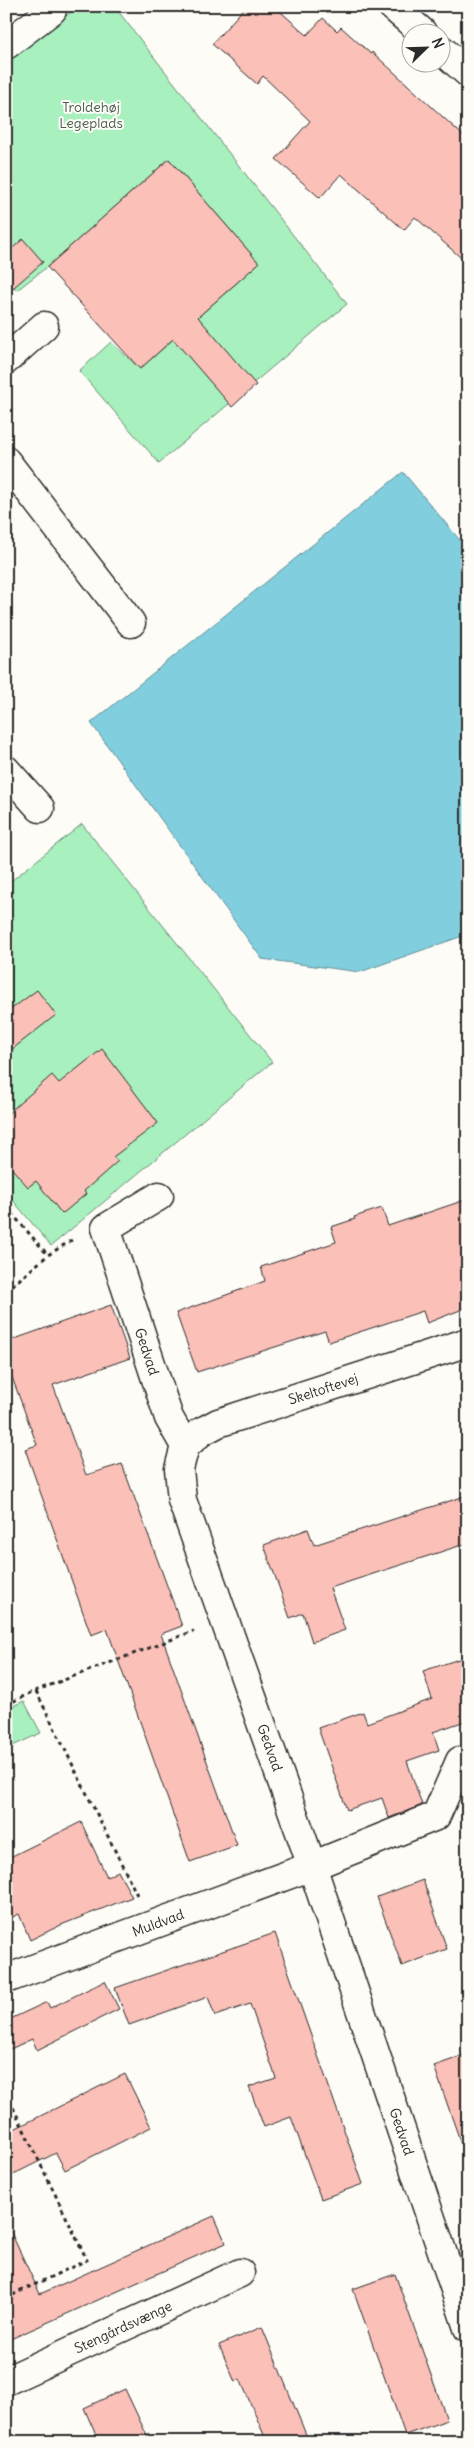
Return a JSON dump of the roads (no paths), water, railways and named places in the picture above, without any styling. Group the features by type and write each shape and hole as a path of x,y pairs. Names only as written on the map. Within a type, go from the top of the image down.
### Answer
{"street":[{"path":"392,6 410,22"},
{"path":"6,45 52,10"},
{"path":"452,59 468,73"},
{"path":"6,360 44,326"},
{"path":"6,462 131,623"},
{"path":"6,770 40,808"},
{"name":"Gedvad","path":"159,1196 106,1228 169,1418 185,1446 179,1469 182,1500 312,1866 468,2328"},
{"name":"Skeltoftevej","path":"185,1446 201,1432 218,1423 468,1342"},
{"name":"Muldvad","path":"6,1979 312,1866 436,1816 460,1761"},
{"name":"Stengårdsvænge","path":"6,2381 240,2273"}],"water":[{"path":"403,472 468,550 468,934 360,972 262,959 91,723"}],"park label":[{"name":"Troldehøj Legeplads","path":"91,116"}]}
